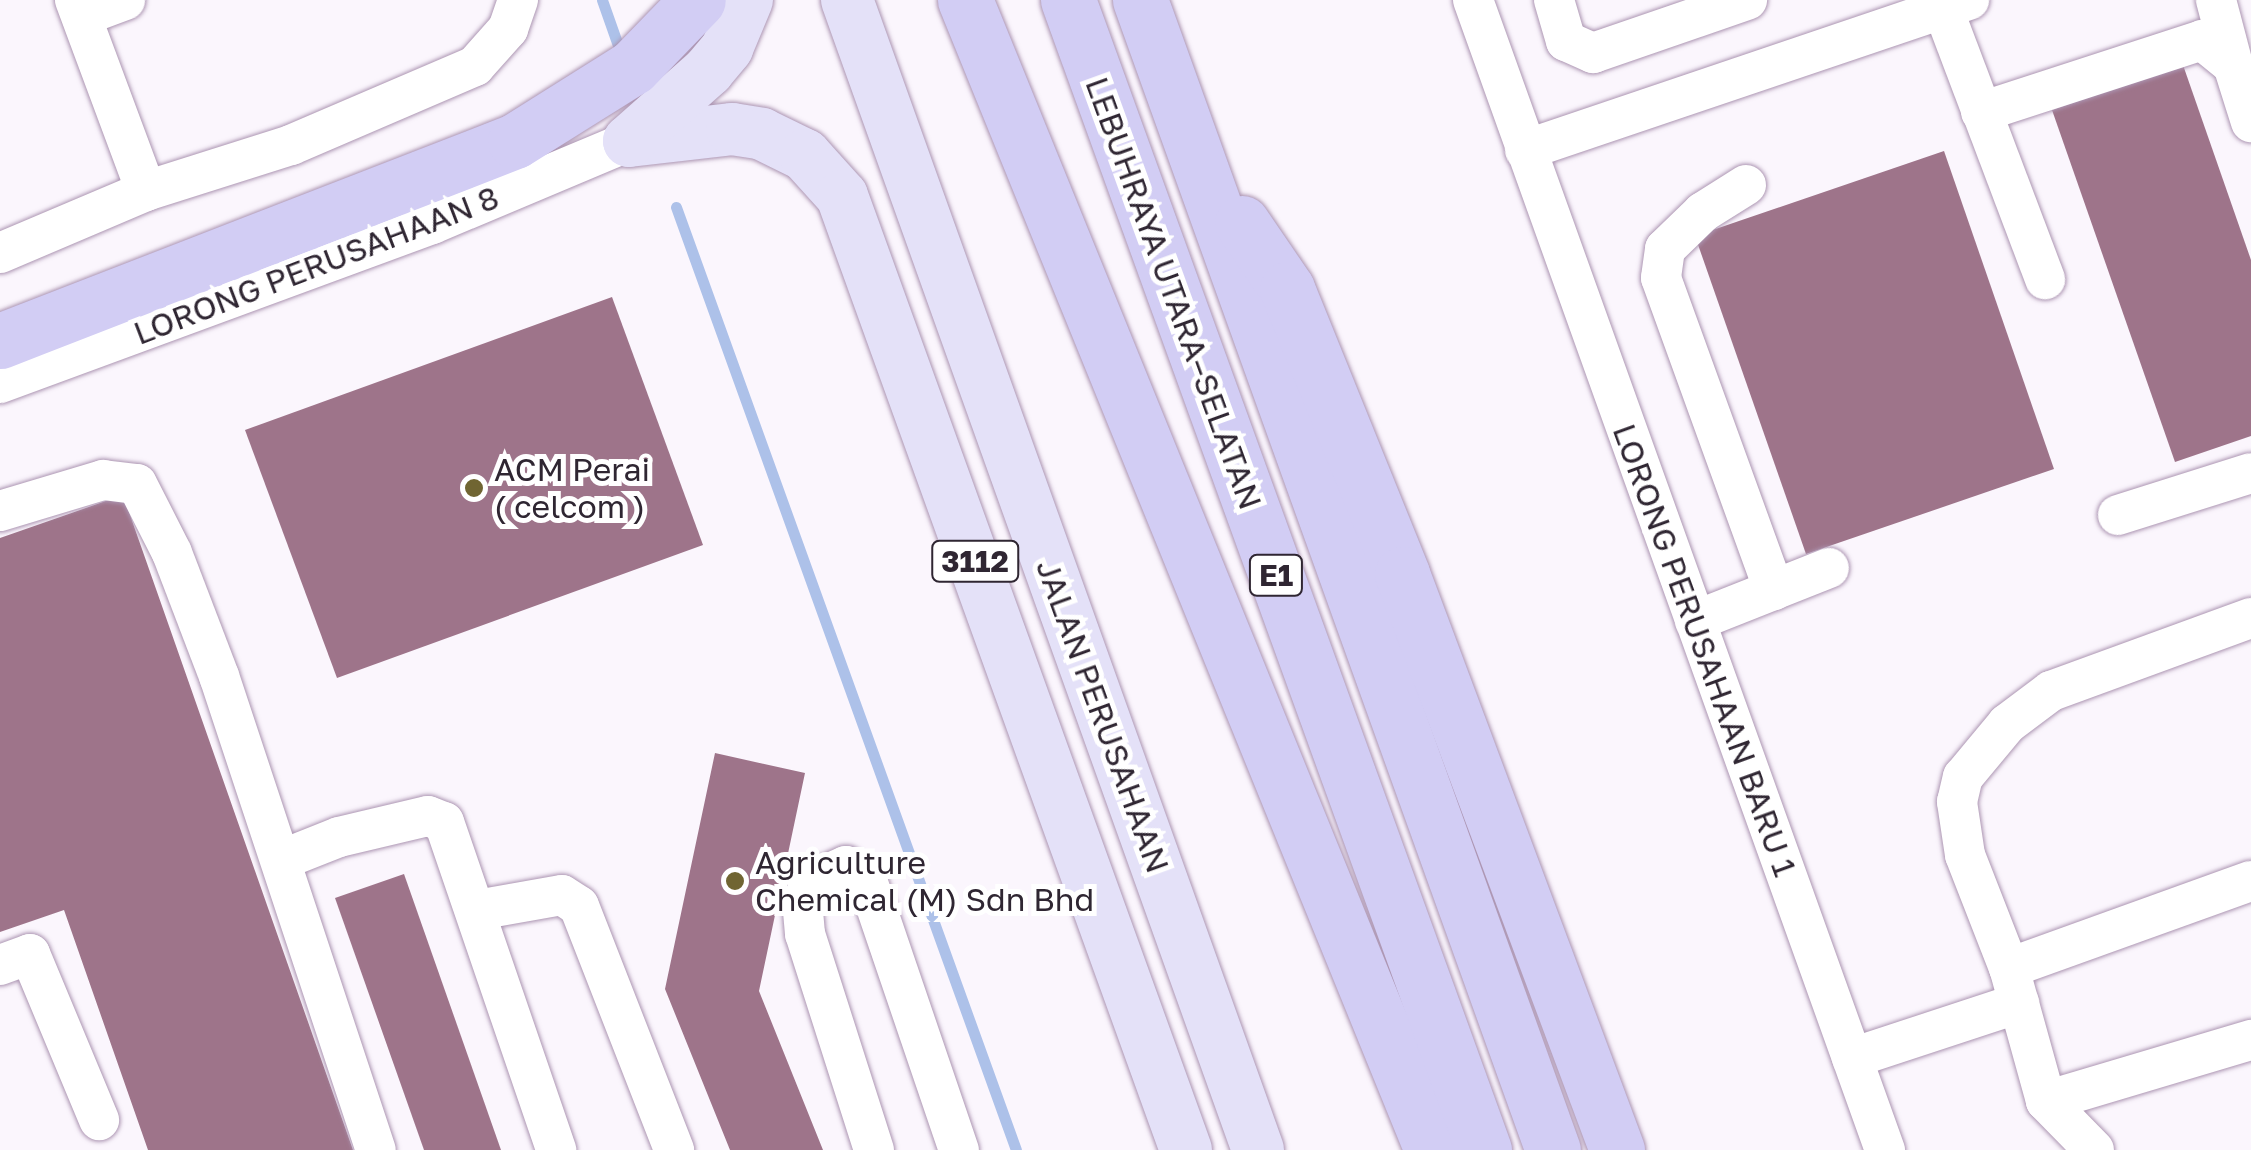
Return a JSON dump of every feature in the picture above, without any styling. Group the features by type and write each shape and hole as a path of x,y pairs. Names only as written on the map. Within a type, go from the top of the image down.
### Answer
{"highway":[{"path":"0,341 515,141 633,67 698,0"},
{"path":"965,0 1432,1150"},
{"name":"LEBUHRAYA UTARA–SELATAN","path":"1068,0 1484,1150"},
{"name":"LEBUHRAYA UTARA–SELATAN","path":"1140,0 1554,1150"},
{"path":"1198,159 1288,289 1402,574 1618,1150"}],"main road":[{"path":"629,141 708,71 727,48 747,0"},
{"name":"JALAN PERUSAHAAN","path":"846,0 1258,1150"},
{"name":"JALAN PERUSAHAAN","path":"629,141 732,128 762,134 805,155 842,196 1186,1150"}],"street":[{"path":"125,0 79,8 146,191"},
{"path":"0,253 146,191 292,145 475,66 508,29 518,0"},
{"name":"LORONG PERUSAHAAN BARU 1","path":"1473,0 1885,1150"},
{"path":"1554,0 1566,40 1593,54 1747,0"},
{"path":"1525,150 1956,4 1982,112 2045,279"},
{"path":"2229,7 2232,65 2251,122"},
{"path":"1982,112 2202,40 2232,65"},
{"name":"LORONG PERUSAHAAN 8","path":"0,383 432,224 629,141"},
{"path":"1746,185 1703,212 1666,249 1662,278 1774,590"},
{"path":"2118,514 2251,473"},
{"path":"0,511 103,480 136,484 172,552 281,860 376,1150"},
{"path":"1695,621 1829,568"},
{"path":"2094,1150 2046,1101 2014,985 1965,855 1958,802 1964,776 2007,724 2051,691 2251,618"},
{"path":"281,860 339,836 428,816 444,822 556,1150"},
{"path":"874,1150 805,934 802,901 812,880 846,866 869,886 959,1150"},
{"path":"1852,1058 2251,881"},
{"path":"477,910 562,895 580,906 674,1150"},
{"path":"0,965 30,954 99,1120"},
{"path":"2046,1101 2251,1040"}],"building":[{"path":"2183,65 2251,260 2251,436 2175,462 2052,110"},
{"path":"1944,151 2054,469 1806,554 1695,236"},
{"name":"ACM Perai ( celcom )","path":"612,297 703,545 337,678 245,430"},
{"path":"123,495 353,1150 148,1150 64,910 0,932 0,538"},
{"name":"Agriculture Chemical (M) Sdn Bhd","path":"715,753 805,773 759,991 823,1150 730,1150 665,989"},
{"path":"404,874 501,1150 424,1150 335,898"}],"waterway":[{"path":"602,0 620,51"},
{"path":"676,207 1016,1150"}],"place":[{"name":"ACM Perai ( celcom )","path":"474,488"},
{"name":"Agriculture Chemical (M) Sdn Bhd","path":"735,881"}]}
